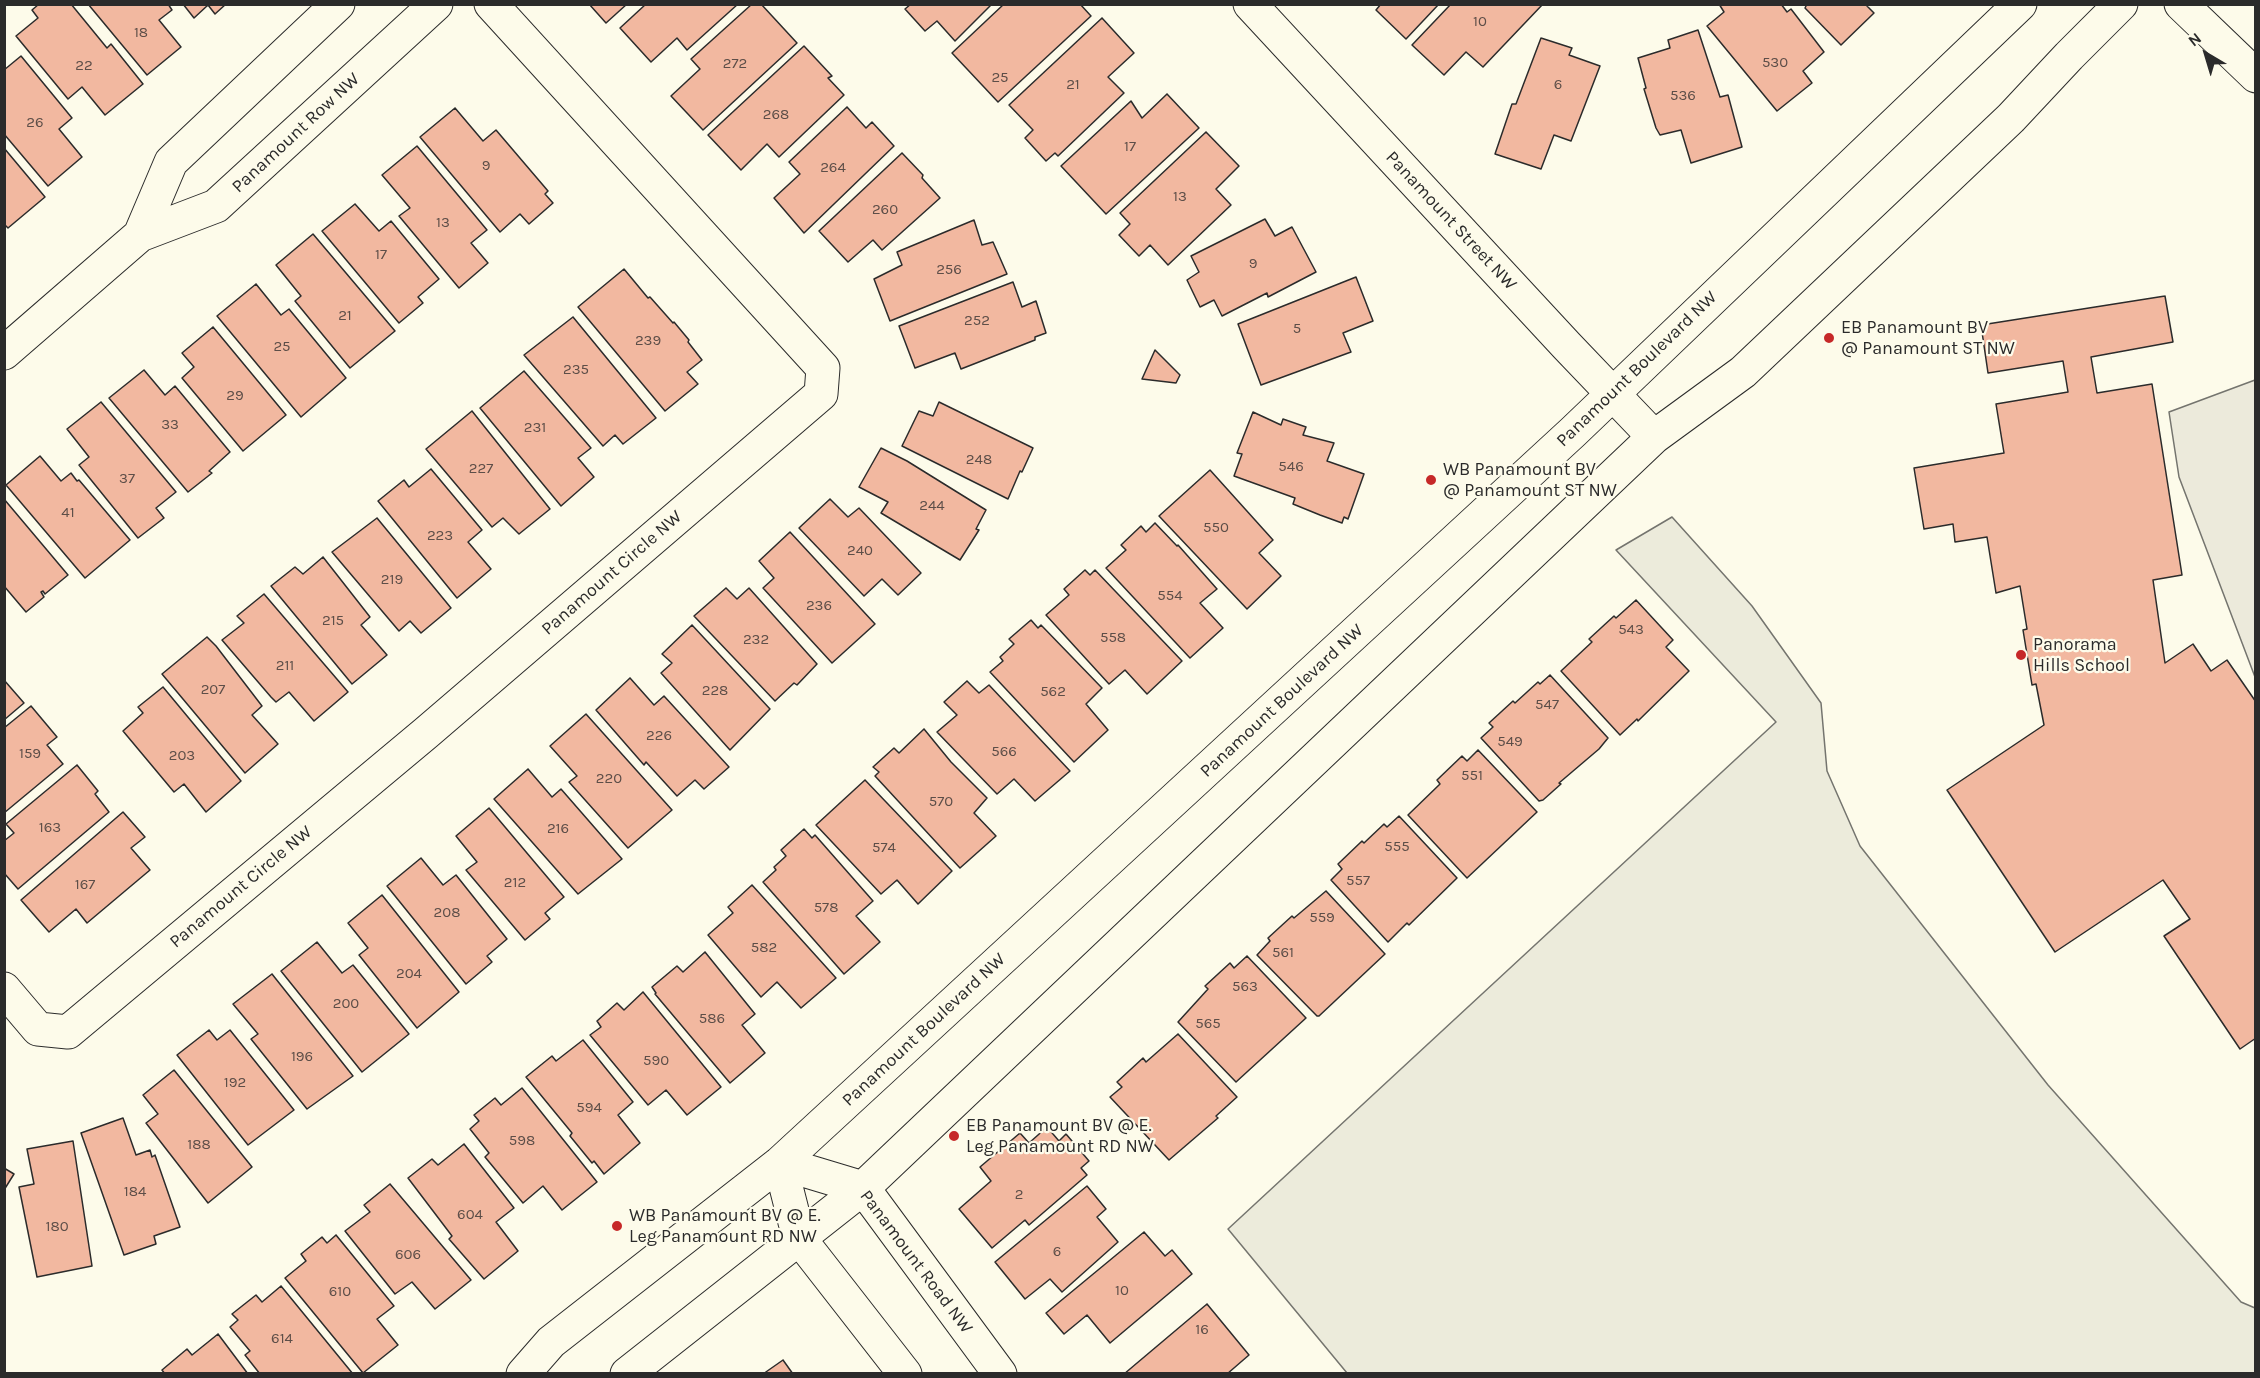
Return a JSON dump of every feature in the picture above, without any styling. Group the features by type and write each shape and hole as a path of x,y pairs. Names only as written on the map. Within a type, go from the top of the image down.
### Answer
{"street":[{"name":"Panamount Row NW","path":"140,235 171,162 338,4"},
{"name":"Panamount Row NW","path":"4,353 140,235 216,206 436,4"},
{"name":"Panamount Circle NW","path":"4,989 38,1029 68,1032 426,733 821,394 823,368 491,4"},
{"name":"Panamount Street NW","path":"1250,4 1654,437"},
{"name":"Panamount Boulevard NW","path":"523,1374 551,1342 780,1163 1573,432 2020,4"},
{"path":"627,1374 863,1188 1654,437 1743,372 2011,118 2121,4"},
{"path":"2181,4 2256,76"},
{"path":"780,1163 799,1238 905,1374"},
{"name":"Panamount Road NW","path":"780,1163 863,1188 1000,1374"}],"shaded area":[{"path":"2255,380 2255,677 2179,477 2169,412"},
{"path":"1672,517 1752,606 1821,703 1827,771 1860,846 2048,1085 2241,1302 2255,1308 2255,1373 1347,1373 1228,1229 1776,722 1616,550"}],"building":[{"path":"39,4 71,4 107,48 111,44 143,84 105,115 82,87 68,99 16,36 38,18 32,10"},
{"path":"88,4 168,4 172,10 159,20 181,47 147,75"},
{"path":"183,4 226,4 215,14 208,5 194,18"},
{"path":"589,4 627,4 606,23"},
{"path":"646,4 738,4 687,50 677,38 651,62 620,28"},
{"path":"752,4 761,4 797,43 703,130 671,96 700,69 691,59"},
{"path":"911,4 992,4 955,41 937,21 925,31 905,9"},
{"path":"1004,4 1080,4 1091,16 998,102 952,53"},
{"path":"1381,4 1439,4 1406,39 1376,10"},
{"path":"1451,4 1543,4 1483,67 1466,52 1444,75 1412,45"},
{"path":"1719,4 1781,4 1787,12 1791,9 1824,52 1803,71 1812,83 1777,111 1707,26 1724,12"},
{"path":"1807,4 1869,4 1867,6 1874,13 1841,45 1805,8"},
{"path":"1102,18 1134,53 1108,77 1124,93 1058,156 1055,153 1046,161 1025,138 1033,130 1009,105"},
{"path":"1698,30 1720,97 1728,95 1742,147 1691,163 1681,130 1660,135 1656,128 1644,89 1646,88 1638,58 1670,48 1668,40"},
{"path":"1541,38 1572,48 1569,55 1600,66 1571,141 1554,135 1541,169 1495,154 1512,104 1516,104"},
{"path":"804,46 832,76 828,78 844,95 779,157 767,144 741,170 708,135"},
{"path":"21,56 72,118 59,129 82,157 48,186 4,134 4,70"},
{"path":"1167,94 1199,128 1106,214 1061,166 1131,101 1142,118"},
{"path":"847,107 866,128 872,122 894,146 804,233 774,198 800,174 789,162"},
{"path":"455,108 483,141 496,130 548,191 545,194 553,203 529,224 520,214 500,232 420,137"},
{"path":"1206,132 1239,166 1216,189 1231,205 1168,265 1150,245 1139,256 1119,235 1130,224 1120,213"},
{"path":"417,146 487,230 471,243 488,263 459,288 399,216 410,208 382,175"},
{"path":"4,148 45,197 8,228 4,224"},
{"path":"902,153 923,175 922,178 940,198 882,250 873,240 848,262 819,231"},
{"path":"355,204 379,231 391,221 439,279 418,297 423,303 399,323 322,231"},
{"path":"1265,219 1275,236 1292,227 1316,272 1268,297 1267,293 1222,316 1214,300 1200,307 1187,280 1199,272 1191,256"},
{"path":"974,220 982,245 993,242 1007,274 890,321 874,279 902,265 897,252"},
{"path":"313,234 395,331 350,368 295,301 301,296 276,265"},
{"path":"624,269 648,298 650,297 674,322 702,360 687,372 698,384 665,411 578,307"},
{"path":"1356,277 1373,321 1343,333 1351,352 1261,385 1238,324"},
{"path":"1013,282 1022,307 1036,301 1046,333 1035,337 1035,340 961,369 955,353 915,368 899,326"},
{"path":"256,284 281,315 289,309 346,378 301,417 217,316"},
{"path":"2165,296 2173,342 2091,357 2097,393 2152,384 2182,575 2153,580 2165,663 2193,644 2211,671 2227,660 2256,702 2256,1038 2240,1049 2164,936 2190,919 2163,880 2055,952 1947,790 2044,725 2036,684 2032,685 2023,630 2027,629 2020,586 1996,593 1987,537 1955,542 1953,524 1924,529 1914,468 2004,453 1996,404 2068,392 2063,361 1988,373 1981,325"},
{"path":"573,317 656,418 623,444 615,435 603,446 524,355"},
{"path":"213,327 286,415 243,451 182,378 194,367 182,353"},
{"path":"1155,350 1180,375 1176,383 1142,379"},
{"path":"144,370 165,395 175,386 230,452 209,471 212,473 188,492 109,398"},
{"path":"524,371 591,448 578,458 594,477 561,506 480,408"},
{"path":"101,402 176,492 156,508 164,518 138,538 79,465 89,457 67,429"},
{"path":"939,402 1033,448 1008,499 902,446 919,411 933,416"},
{"path":"472,411 550,509 519,534 503,518 492,527 426,449"},
{"path":"1253,412 1281,425 1283,419 1306,427 1303,435 1334,443 1327,461 1364,474 1348,519 1344,517 1342,523 1320,515 1293,504 1295,498 1234,476 1242,454 1237,453"},
{"path":"881,448 907,461 986,510 976,529 979,530 960,560 881,513 888,502 859,487"},
{"path":"40,456 61,481 71,473 77,481 79,480 130,540 85,578 6,485"},
{"path":"431,469 482,530 468,542 491,569 457,598 378,501 404,480 409,487"},
{"path":"1210,470 1273,540 1259,553 1281,576 1247,609 1159,516"},
{"path":"4,499 68,575 45,594 41,592 44,597 26,612 4,586"},
{"path":"830,499 848,517 859,508 921,573 898,595 882,579 864,596 799,528"},
{"path":"377,518 451,608 421,633 410,621 399,631 332,552"},
{"path":"1155,523 1217,589 1200,603 1223,628 1190,658 1106,568 1126,550 1121,545 1141,526 1146,532"},
{"path":"790,532 875,624 832,663 763,588 774,578 759,561"},
{"path":"323,557 370,617 361,625 387,655 352,684 271,586 295,567 303,574"},
{"path":"1085,570 1090,575 1095,570 1182,661 1147,694 1125,670 1109,684 1046,615 1069,595 1064,589"},
{"path":"726,588 737,599 749,588 817,664 797,685 794,683 775,701 694,616"},
{"path":"264,594 348,692 314,721 289,692 276,702 222,640 244,623 237,616"},
{"path":"1636,600 1673,640 1666,647 1689,671 1638,721 1637,719 1620,735 1561,671 1592,642 1589,639"},
{"path":"1031,620 1038,628 1041,625 1102,688 1086,704 1108,730 1074,762 990,672 1003,661 1000,657 1014,644 1009,639"},
{"path":"692,625 770,709 730,750 661,673 672,663 662,654"},
{"path":"207,637 262,706 252,715 278,744 245,773 162,674"},
{"path":"1550,675 1608,738 1599,749 1559,783 1561,784 1539,801 1481,738 1493,727 1489,723 1513,701 1515,703 1538,682 1540,684"},
{"path":"630,678 654,705 664,696 729,767 704,789 695,780 677,796 646,762 644,765 596,710"},
{"path":"4,680 24,703 4,720"},
{"path":"967,681 979,693 989,685 1070,771 1035,801 1014,779 997,794 937,732 957,715 944,702"},
{"path":"163,687 241,781 206,812 184,784 174,792 123,731 143,713 138,707"},
{"path":"31,706 57,737 47,745 63,764 4,813 4,728"},
{"path":"586,714 672,810 628,848 569,782 577,776 550,746"},
{"path":"924,729 951,762 987,798 974,813 996,836 960,868 875,776 879,772 873,767 894,748 899,753"},
{"path":"1478,750 1537,812 1467,878 1408,815 1440,784 1437,780 1462,756 1467,761"},
{"path":"77,765 98,791 95,794 109,812 18,889 4,873 4,841 14,833 6,824"},
{"path":"528,769 552,797 561,789 622,859 578,894 494,799"},
{"path":"865,780 952,871 918,904 897,880 881,894 816,825"},
{"path":"489,808 564,897 545,913 550,919 525,940 466,870 477,862 456,836"},
{"path":"123,812 145,837 131,848 150,870 87,923 76,909 49,932 21,900"},
{"path":"1399,816 1457,878 1409,925 1407,923 1388,942 1331,880 1342,869 1338,864 1362,841 1364,843 1384,824 1387,827"},
{"path":"804,829 812,838 815,835 873,901 856,916 880,942 844,974 763,882 786,856 781,850"},
{"path":"421,858 443,885 456,875 507,939 487,956 492,962 466,984 387,886"},
{"path":"752,885 836,978 801,1008 777,982 761,997 708,935 733,913 728,907"},
{"path":"1326,891 1385,954 1317,1016 1257,955 1270,941 1268,938 1292,916 1294,918"},
{"path":"382,895 459,992 417,1028 359,955 368,948 348,923"},
{"path":"317,942 342,973 353,965 409,1034 362,1072 281,971"},
{"path":"705,952 755,1014 742,1025 765,1053 730,1083 655,994 652,987 677,966 683,972"},
{"path":"1247,956 1306,1018 1236,1082 1178,1022 1208,989 1205,986 1230,963 1234,968"},
{"path":"272,974 353,1076 307,1109 251,1039 258,1034 233,1004"},
{"path":"643,992 721,1087 687,1115 666,1090 648,1105 590,1035 601,1027 597,1021 617,1003 624,1010"},
{"path":"209,1030 217,1040 230,1030 294,1110 248,1145 177,1055"},
{"path":"1178,1034 1237,1097 1216,1116 1218,1118 1169,1160 1110,1097 1122,1087 1117,1082 1143,1058 1146,1062"},
{"path":"583,1040 633,1102 618,1115 640,1143 604,1174 570,1136 572,1133 526,1077 552,1056 556,1061"},
{"path":"174,1070 252,1167 208,1203 146,1123 158,1114 143,1095"},
{"path":"522,1088 597,1182 562,1210 543,1186 523,1203 485,1157 489,1153 470,1129 479,1121 474,1115 495,1098 501,1105"},
{"path":"123,1118 136,1155 150,1150 152,1157 155,1155 180,1227 154,1236 156,1244 124,1255 81,1133"},
{"path":"1047,1127 1059,1141 1066,1134 1089,1161 1081,1168 1087,1175 1029,1225 1025,1220 992,1248 959,1209 991,1181 980,1167 1020,1133 1029,1143"},
{"path":"73,1141 92,1266 37,1277 19,1187 34,1184 27,1149"},
{"path":"464,1144 514,1208 496,1222 518,1251 484,1279 449,1239 452,1236 408,1178 432,1159 438,1165"},
{"path":"4,1168 14,1174 4,1190"},
{"path":"390,1184 471,1280 435,1309 412,1282 395,1294 345,1231 370,1212 364,1205"},
{"path":"1087,1186 1106,1209 1097,1217 1118,1242 1062,1292 1050,1279 1025,1299 995,1262"},
{"path":"1144,1232 1165,1256 1172,1250 1192,1274 1110,1343 1087,1315 1064,1334 1046,1313"},
{"path":"336,1235 394,1306 377,1319 398,1345 363,1373 285,1278 306,1261 301,1254 322,1237 327,1243"},
{"path":"281,1286 353,1374 260,1374 245,1355 250,1351 230,1327 238,1320 232,1314 256,1295 262,1302"},
{"path":"1207,1304 1249,1355 1227,1374 1124,1374"},
{"path":"218,1334 248,1374 165,1374 162,1370 187,1349 192,1355"},
{"path":"783,1360 793,1374 763,1374"}],"place":[{"name":"EB Panamount BV @ Panamount ST NW","path":"1829,338"},
{"name":"WB Panamount BV @ Panamount ST NW","path":"1431,480"},
{"name":"Panorama Hills School","path":"2021,655"},
{"name":"EB Panamount BV @ E. Leg Panamount RD NW","path":"954,1136"},
{"name":"WB Panamount BV @ E. Leg Panamount RD NW","path":"617,1226"}]}
